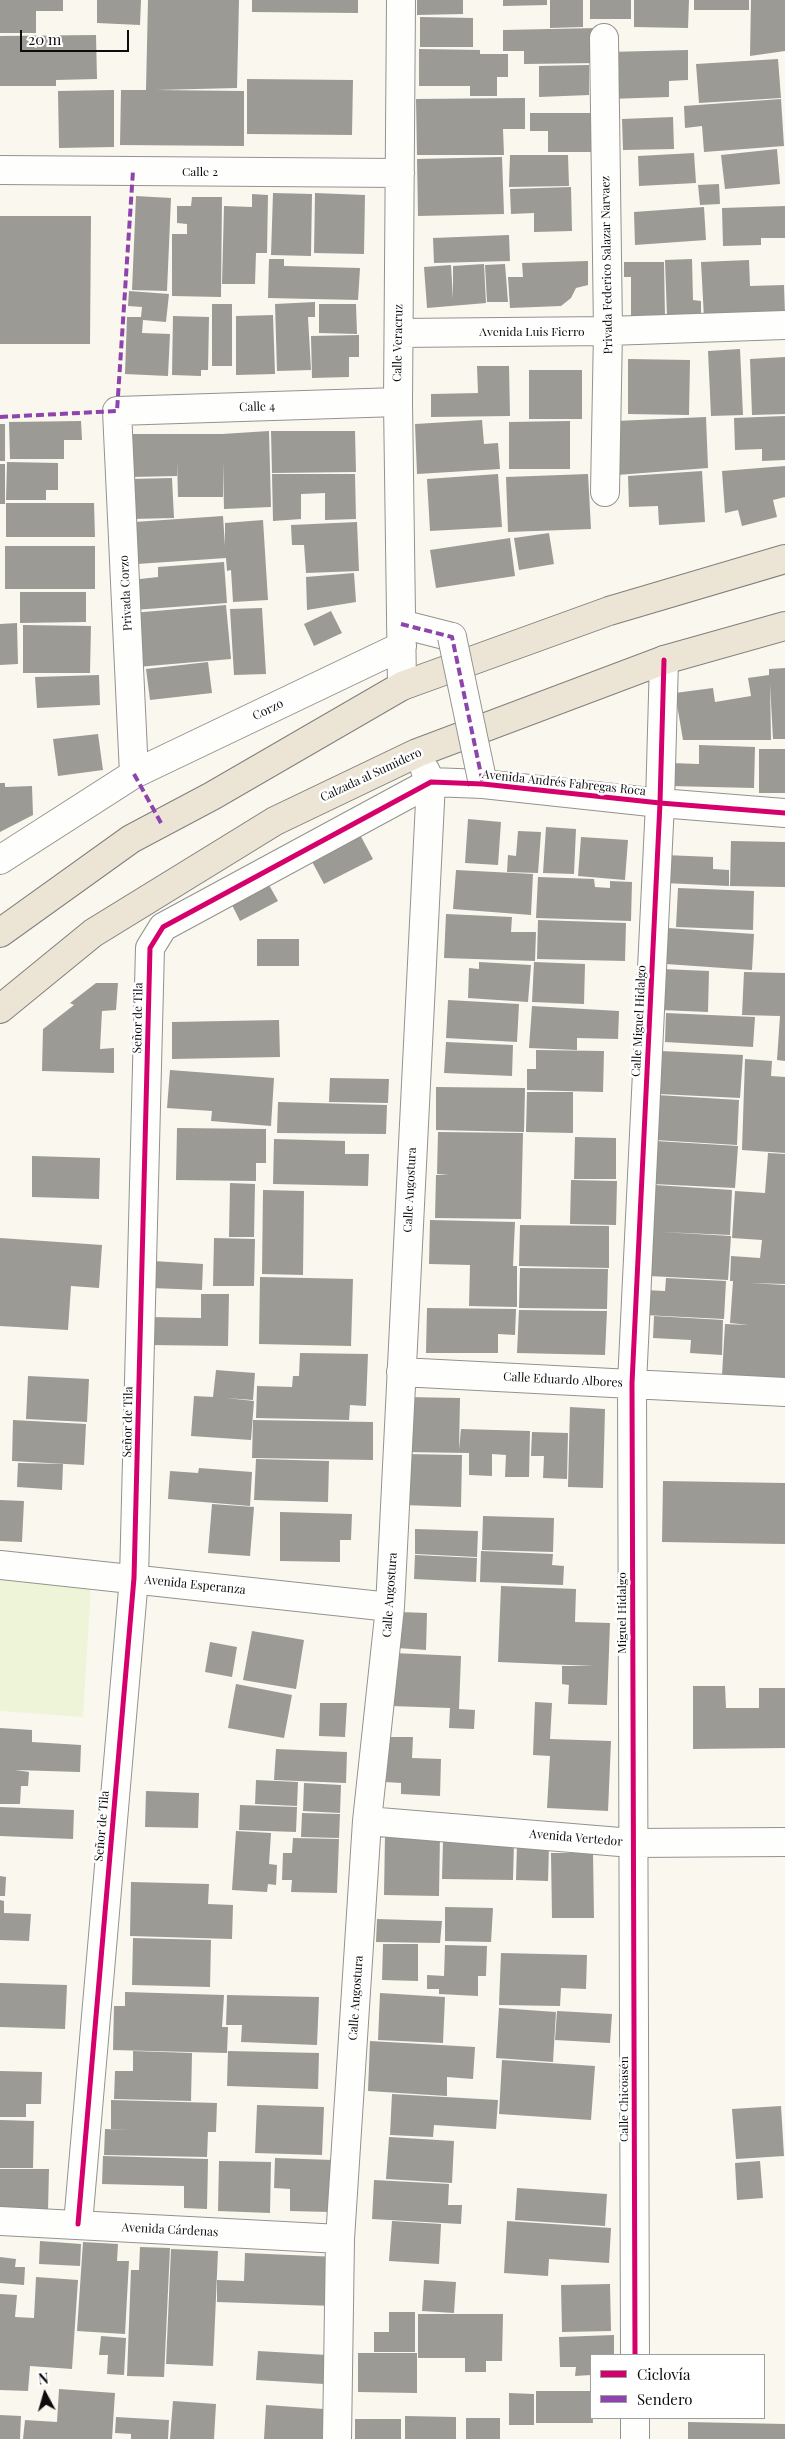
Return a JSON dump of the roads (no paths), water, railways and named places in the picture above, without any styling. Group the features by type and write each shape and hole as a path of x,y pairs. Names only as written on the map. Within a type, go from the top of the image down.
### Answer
{"main road":[{"path":"0,933 131,839 402,686 609,611 785,559"},
{"name":"Calzada al Sumidero","path":"0,1009 93,933 267,826 417,752 664,660 785,626"}],"street":[{"name":"Calle Veracruz","path":"402,0 398,333 402,686"},
{"name":"Privada Federico Salazar Narvaez","path":"604,38 608,331 605,492"},
{"name":"Calle 2","path":"0,170 400,173"},
{"name":"Avenida Luis Fierro","path":"398,333 608,331 785,325"},
{"name":"Calle 4","path":"117,411 398,402"},
{"name":"Privada Corzo","path":"117,411 134,774"},
{"path":"401,635 452,636 483,784"},
{"name":"Corzo","path":"0,860 134,774 401,635"},
{"name":"Calle Miguel Hidalgo","path":"632,1384 660,803 664,660"},
{"name":"Calle Angostura","path":"337,2439 340,2239 367,1821 390,1607 431,782 417,752"},
{"name":"Avenida Andrés Fabregas Roca","path":"431,782 483,784 660,803 785,812"},
{"name":"Señor de Tila","path":"78,2224 134,1578 150,948 163,927 431,782"},
{"name":"Calle Eduardo Albores","path":"401,1372 785,1392"},
{"name":"Miguel Hidalgo","path":"632,1384 632,1843"},
{"name":"Avenida Esperanza","path":"0,1565 390,1607"},
{"name":"Avenida Vertedor","path":"367,1821 632,1843 785,1842"},
{"name":"Calle Chicoasén","path":"632,1843 635,2354"},
{"name":"Avenida Cárdenas","path":"0,2221 340,2239"},
{"path":"635,2419 636,2439"}]}
